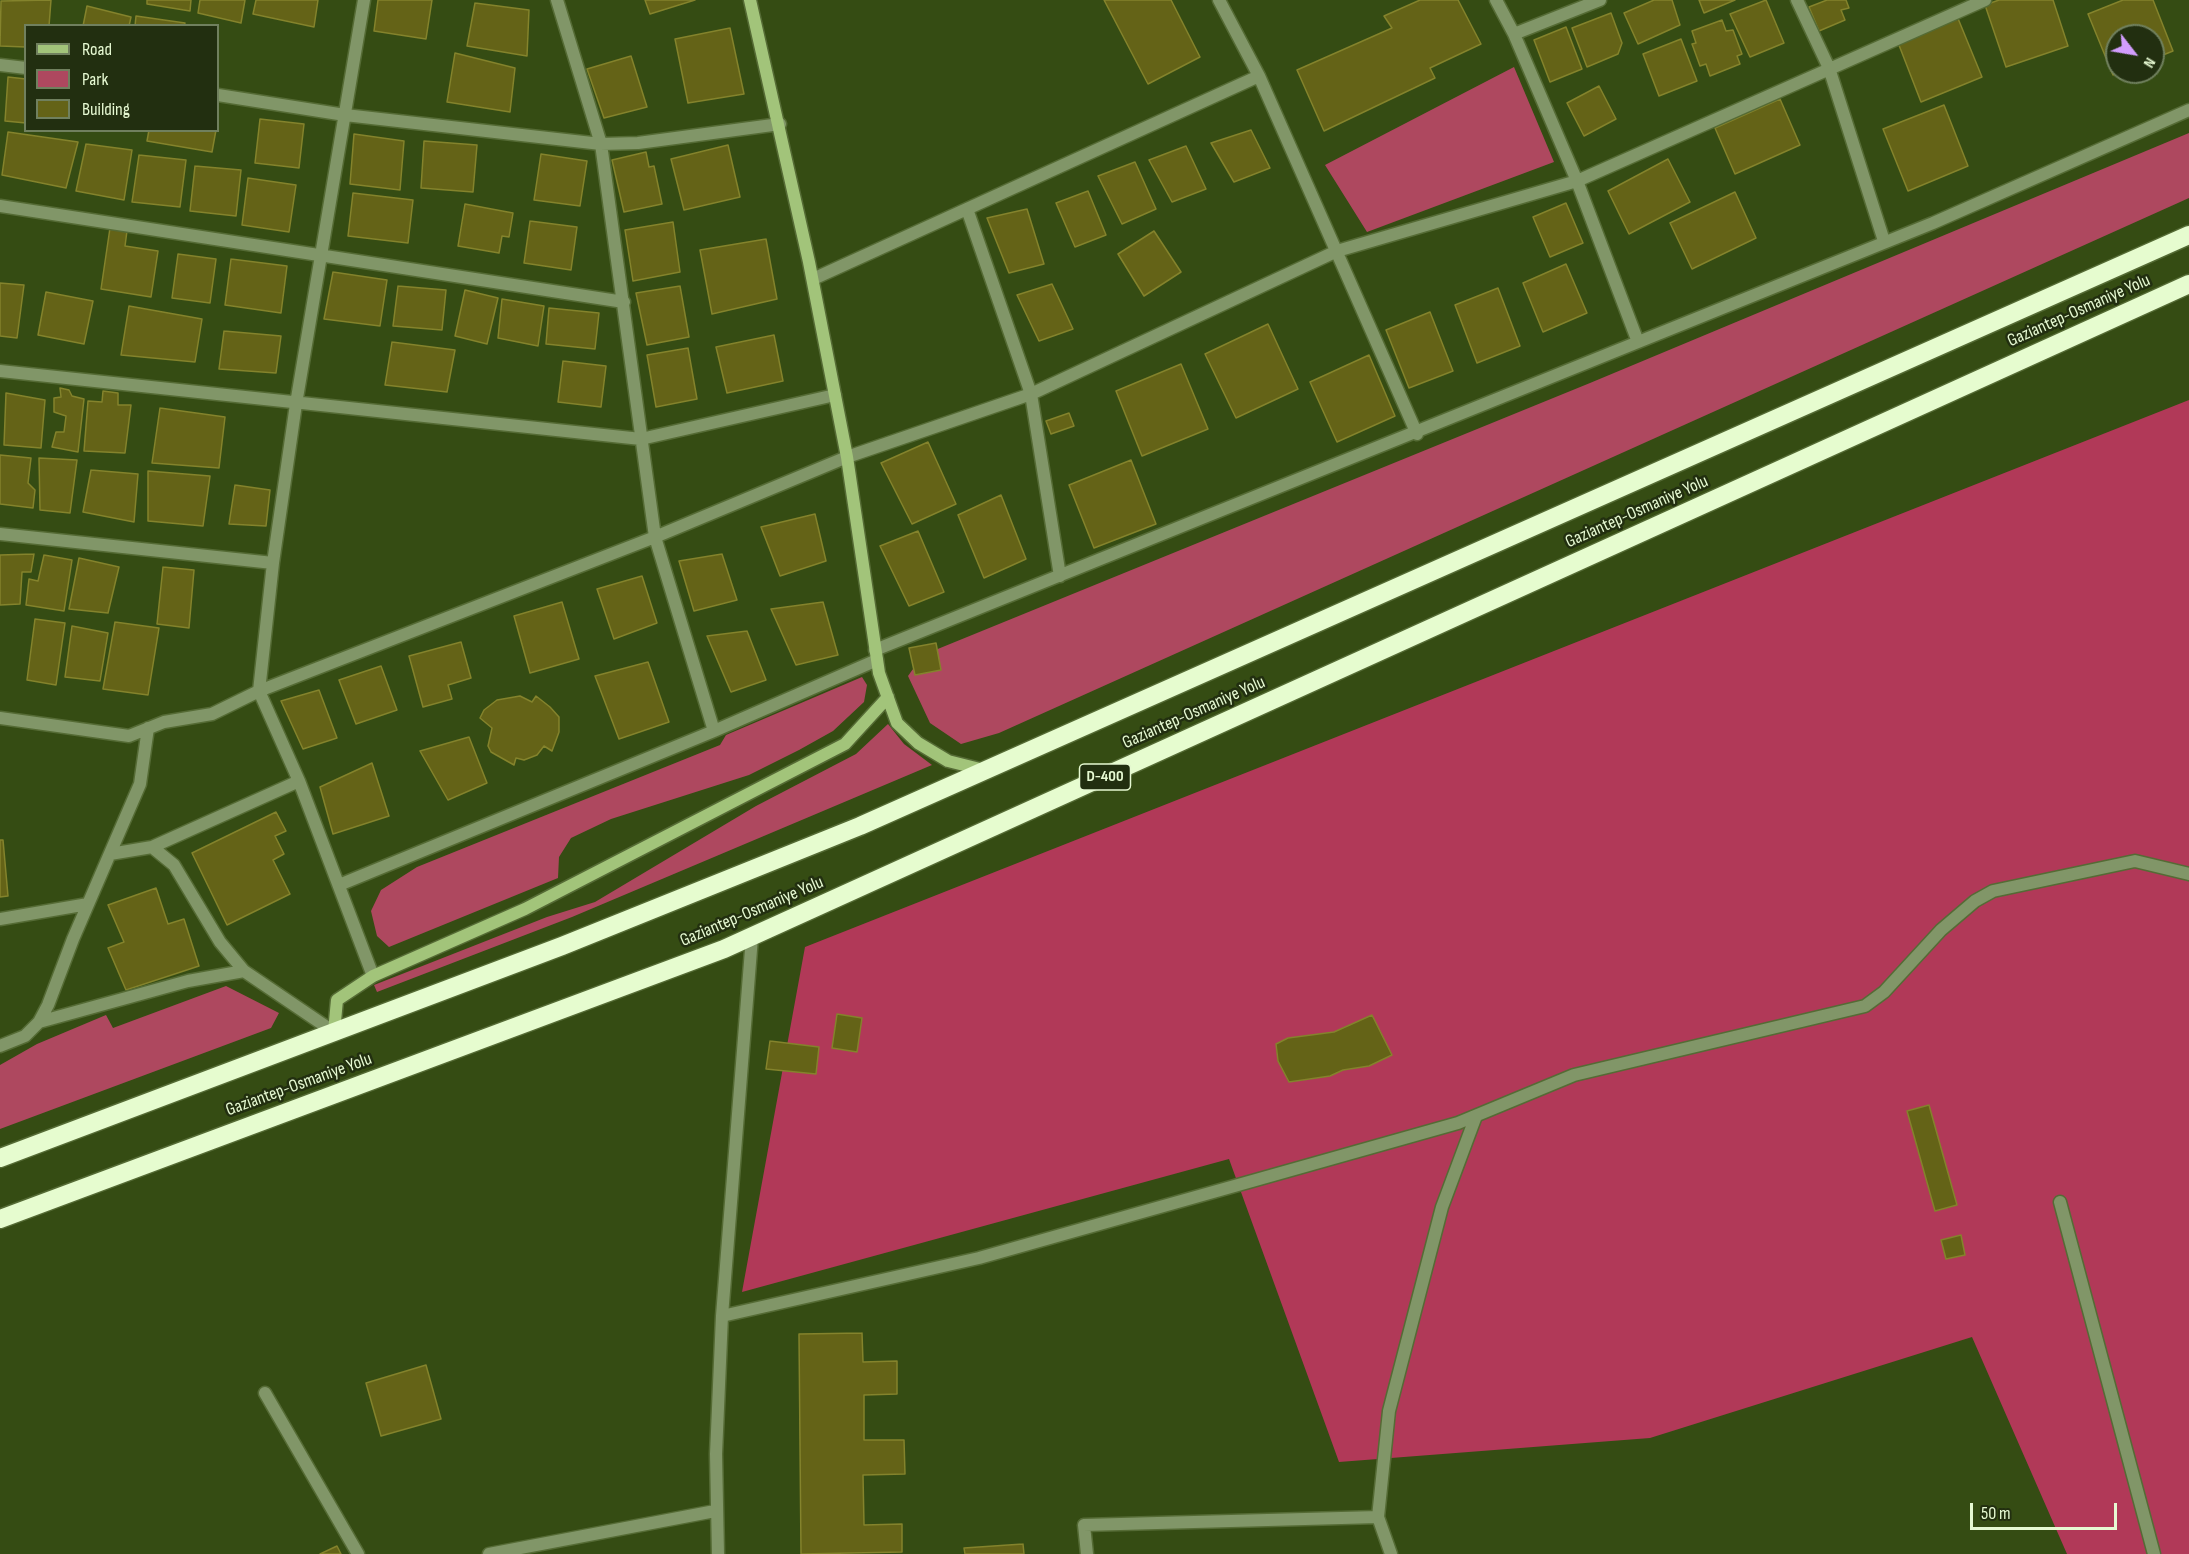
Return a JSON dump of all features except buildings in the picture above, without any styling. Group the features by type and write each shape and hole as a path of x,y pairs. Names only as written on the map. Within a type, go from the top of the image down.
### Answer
{"highway":[{"name":"Gaziantep-Osmaniye Yolu","path":"0,1158 562,946 860,825 2189,235"},
{"name":"Gaziantep-Osmaniye Yolu","path":"0,1219 752,937 2189,284"}],"street":[{"path":"364,0 296,404 273,563 259,691 298,781 373,976"},
{"path":"556,0 601,144 655,537 714,732"},
{"path":"750,0 780,124 813,279 847,457 876,655 888,697 897,723 918,743 948,761 984,770"},
{"path":"1220,0 1258,76 1417,434"},
{"path":"1496,0 1514,34 1577,181 1638,342"},
{"path":"1514,34 1600,0"},
{"path":"1797,0 1829,68 1884,242"},
{"path":"0,718 129,736 164,722 212,714 259,691 655,537 847,457 1031,394 1337,251 1577,181 1985,0"},
{"path":"0,64 24,68"},
{"path":"813,279 1258,76"},
{"path":"219,95 345,115 601,144 638,143 780,124"},
{"path":"339,885 714,732 876,655 1060,576 1417,434 1934,223 2189,110"},
{"path":"0,206 624,302"},
{"path":"967,209 1031,394 1060,576"},
{"path":"0,371 641,439 835,395"},
{"path":"0,534 273,563"},
{"path":"152,846 174,865 220,942 244,971 334,1032 337,1000 373,976 525,909 845,744 888,697"},
{"path":"0,1046 25,1036 39,1022 48,1005 88,904 140,784 148,728"},
{"path":"110,854 152,846 298,781"},
{"path":"722,1316 979,1258 1476,1116 1574,1076 1864,1006 1884,992 1941,930 1975,901 1993,891 2135,861 2189,874"},
{"path":"0,919 88,904"},
{"path":"718,1554 715,1511 722,1316 752,937"},
{"path":"39,1022 188,981 244,971"},
{"path":"1391,1554 1378,1517 1389,1412 1418,1310 1442,1208 1476,1116"},
{"path":"2060,1202 2154,1554"},
{"path":"266,1393 358,1554"},
{"path":"489,1554 715,1511"},
{"path":"1087,1554 1084,1525 1378,1517"}],"green space":[{"path":"1514,67 1554,162 1367,232 1325,165"},
{"path":"2189,133 2189,198 999,733 961,744 930,723 908,676 923,655 1590,383"},
{"path":"862,677 867,685 864,702 833,731 799,750 749,775 611,819 571,838 559,857 558,878 389,947 377,936 371,911 381,890 417,867 720,745 726,735"},
{"path":"888,724 904,744 932,765 572,917 377,992 374,985 547,917 595,902 756,806 856,754"},
{"path":"226,986 279,1013 271,1028 0,1129 0,1065 37,1044 106,1015 113,1028"}],"shaded area":[{"path":"2189,400 2189,1554 2067,1554 1972,1337 1650,1438 1339,1462 1229,1159 742,1292 805,947"}]}
